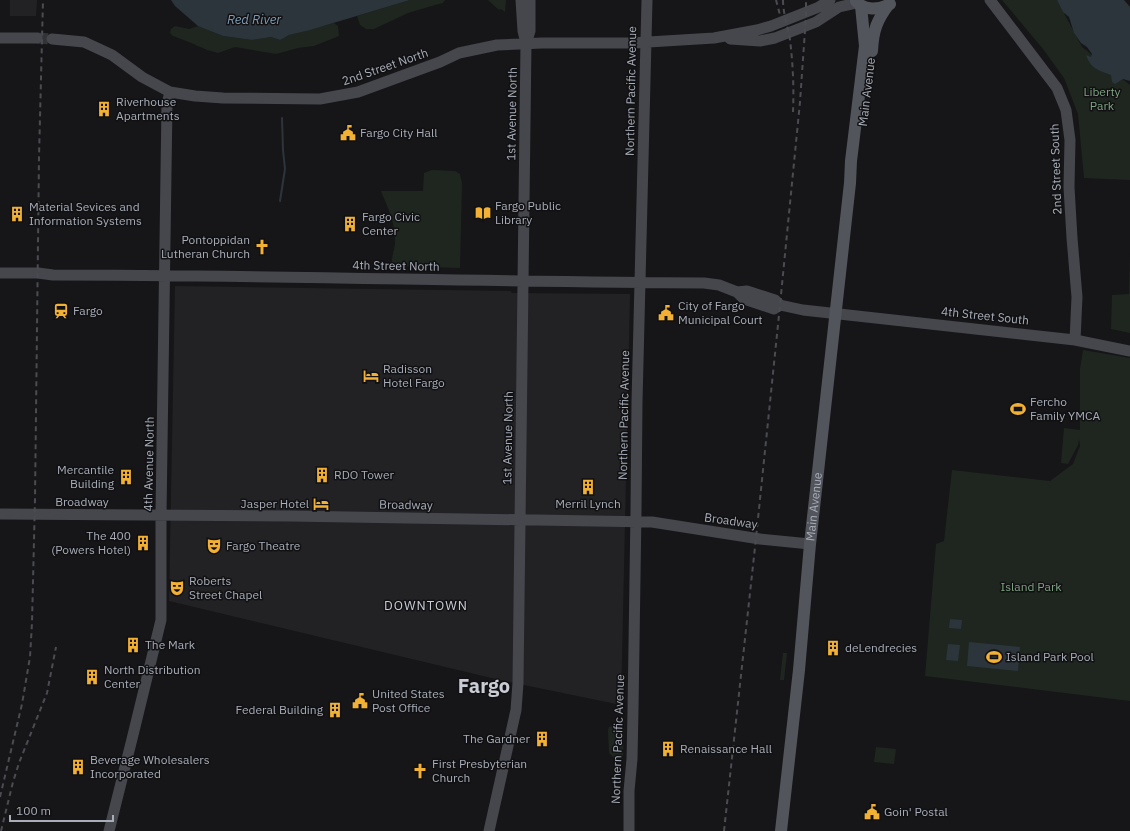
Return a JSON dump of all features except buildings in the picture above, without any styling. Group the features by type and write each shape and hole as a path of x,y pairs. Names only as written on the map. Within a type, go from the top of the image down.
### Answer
{"main road":[{"path":"858,3 865,8 880,8 891,2"},
{"name":"Main Avenue","path":"850,184 859,162 872,36 879,18 891,2"},
{"name":"Main Avenue","path":"781,831 798,677 810,544 850,184 851,160 865,46 858,3"}],"street":[{"name":"1st Avenue North","path":"521,0 526,12"},
{"name":"1st Avenue North","path":"489,831 516,710 518,676 526,43 523,31 526,12 530,0"},
{"name":"Northern Pacific Avenue","path":"629,831 628,791 632,759 633,710 636,407 647,0"},
{"name":"2nd Street North","path":"714,38 771,26 819,7 830,0"},
{"name":"2nd Street South","path":"982,0 1002,18"},
{"name":"2nd Street South","path":"990,0 1002,18 1057,88 1066,110 1070,140 1069,187 1077,297 1075,340"},
{"name":"2nd Street North","path":"52,39 84,42 112,56 142,77 170,92 223,98 320,99 358,92 440,62 459,53 497,45 526,43 646,42 714,38 760,41 775,38 816,22 839,7 858,3"},
{"path":"0,38 38,38"},
{"name":"4th Avenue North","path":"109,831 134,736 161,620 164,276 167,104 170,92"},
{"name":"4th Street North","path":"0,273 38,273 53,275 284,276 704,283 719,285 737,292 747,291 775,300 780,305 803,310 836,314"},
{"name":"4th Street North","path":"0,278 38,279 53,275"},
{"name":"4th Street South","path":"836,314 1075,340 1130,351"},
{"name":"Broadway","path":"0,514 290,516 652,522 760,539 810,544"}],"shaded area":[{"path":"10,0 37,0 36,16 10,16"},
{"path":"175,286 630,294 621,705 504,681 169,601"}],"green space":[{"path":"410,0 445,0 443,3 408,13 374,29 366,29 360,25 357,16"},
{"path":"488,0 506,0 505,12 501,9 499,10"},
{"name":"Liberty Park","path":"1002,0 1057,0 1082,47 1130,85 1130,180 1084,178 1078,114 1064,78 1043,49"},
{"path":"334,23 338,26 339,36 314,46 298,48 276,54 235,47 218,53 173,36 170,33 171,29 175,26 189,29 198,26 223,36 252,40 271,37 280,40 289,35"},
{"path":"432,170 455,171 460,174 462,183 460,268 395,266 392,264 395,242 394,227 381,191 423,191 424,173"},
{"path":"1130,254 1130,333 1111,329 1112,295 1129,294"},
{"name":"Island Park","path":"1083,350 1130,358 1130,701 925,676 936,544 944,541 952,470 1050,481 1073,464 1080,446 1079,439 1078,445 1068,464 1061,463 1064,428 1080,430 1080,369"},
{"path":"783,653 787,653 784,680 780,680"},
{"path":"615,725 624,728 623,758 620,761 615,759 609,753 608,730 609,727"},
{"path":"876,747 896,749 894,764 874,762"}],"water":[{"name":"Red River","path":"171,0 410,0 289,35 280,40 271,37 252,40 223,36 198,26 175,6"},
{"path":"1057,0 1124,0 1130,7 1130,81 1123,79 1115,84 1112,82 1111,75 1099,70 1090,63 1086,55 1091,57 1092,54 1074,33 1069,17 1063,12"},
{"path":"950,619 962,620 961,629 949,628"},
{"name":"Island Park Pool","path":"969,642 1020,647 1018,671 967,666"},
{"path":"948,644 960,645 958,661 946,660"}],"waterway":[{"path":"280,201 285,169 282,118"}],"tunnel":[{"path":"37,38 52,39"}],"railway":[{"path":"0,797 22,704 30,657 32,623 39,157 43,0"},
{"path":"776,0 780,15"},
{"path":"783,0 792,58 793,112"},
{"path":"724,831 779,315 800,102 806,0"},
{"path":"1,831 19,763 47,693 56,647"}],"place":[{"name":"Riverhouse Apartments","path":"104,109"},
{"name":"Fargo City Hall","path":"348,133"},
{"name":"Fargo Public Library","path":"483,213"},
{"name":"Material Sevices and Information Systems","path":"17,214"},
{"name":"Fargo Civic Center","path":"350,224"},
{"name":"Pontoppidan Lutheran Church","path":"262,247"},
{"name":"Fargo","path":"61,311"},
{"name":"City of Fargo Municipal Court","path":"666,313"},
{"name":"Radisson Hotel Fargo","path":"371,376"},
{"name":"Fercho Family YMCA","path":"1018,409"},
{"name":"RDO Tower","path":"322,475"},
{"name":"Mercantile Building","path":"126,477"},
{"name":"Merril Lynch","path":"588,487"},
{"name":"Jasper Hotel","path":"321,504"},
{"name":"The 400 (Powers Hotel)","path":"143,543"},
{"name":"Fargo Theatre","path":"214,546"},
{"name":"Roberts Street Chapel","path":"177,588"},
{"name":"The Mark","path":"133,645"},
{"name":"deLendrecies","path":"833,648"},
{"name":"Island Park Pool","path":"994,657"},
{"name":"North Distribution Center","path":"92,677"},
{"name":"United States Post Office","path":"360,701"},
{"name":"Federal Building","path":"335,710"},
{"name":"The Gardner","path":"542,739"},
{"name":"Renaissance Hall","path":"668,749"},
{"name":"Beverage Wholesalers Incorporated","path":"78,767"},
{"name":"First Presbyterian Church","path":"420,771"},
{"name":"Goin' Postal","path":"872,812"}],"district":[{"name":"DOWNTOWN","path":"426,605"},
{"name":"Fargo","path":"484,686"}]}
